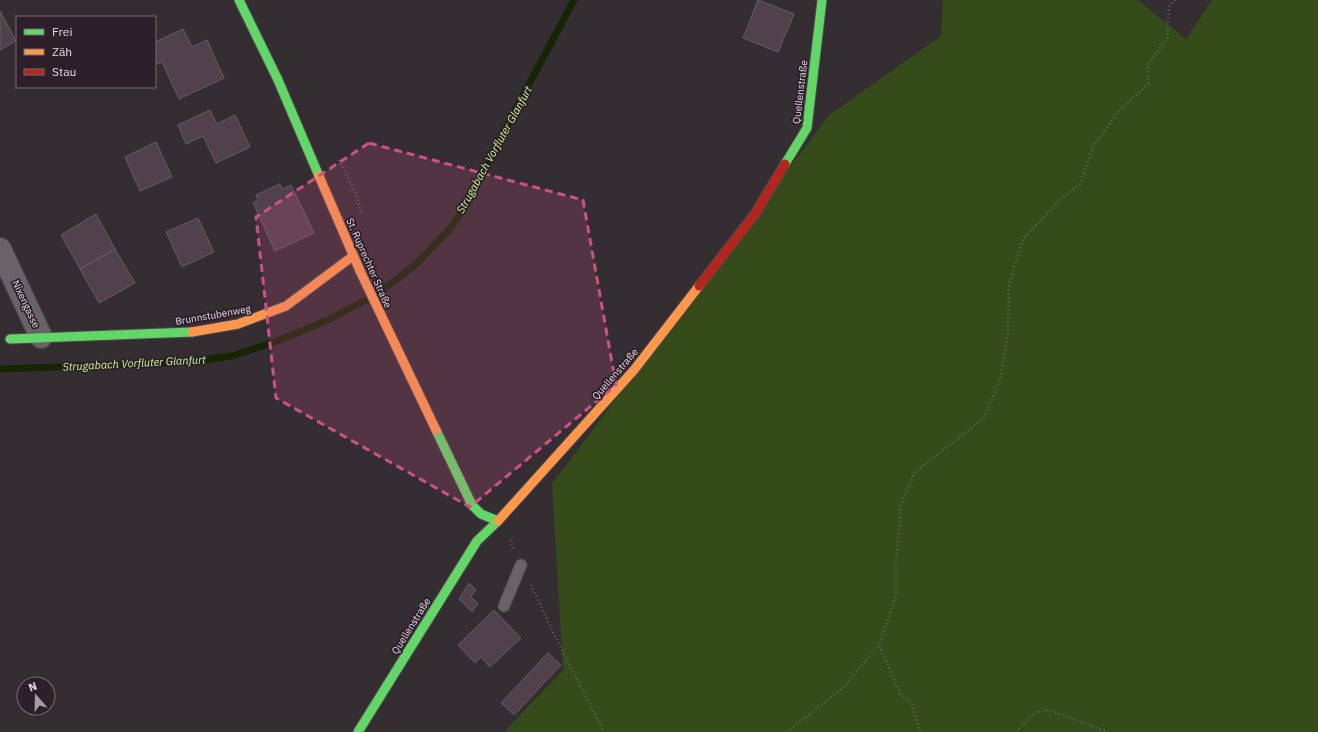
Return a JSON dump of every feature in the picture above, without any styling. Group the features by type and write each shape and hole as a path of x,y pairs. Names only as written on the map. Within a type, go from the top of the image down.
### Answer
{"street":[{"name":"St. Ruprechter Straße","path":"239,0 278,80 376,306 472,505 481,514 498,521"},
{"name":"Quellenstraße","path":"358,732 477,541 498,521 634,370 756,214 807,128 822,0"},
{"name":"Nixengasse","path":"0,249 41,337"},
{"name":"Brunnstubenweg","path":"10,339 185,333 238,324 286,306 354,256"}],"lane":[{"path":"504,606 521,565"}],"path":[{"path":"787,732 843,688 879,645 896,595 896,563 901,503 915,472 984,418 1000,380 1008,332 1009,284 1023,239 1061,199 1080,184 1093,147 1118,112 1148,84 1148,64 1167,39 1169,7 1176,0"},
{"path":"498,521 506,533 555,636 604,732"},
{"path":"879,645 901,695 912,704 920,732"},
{"path":"1016,732 1035,712 1049,710 1108,732"}],"highlighted area":[{"path":"369,143 583,200 616,385 470,507 276,398 256,217"}],"green space":[{"path":"943,0 1138,0 1186,39 1212,0 1318,0 1318,732 504,732 563,670 552,484 829,115 941,36"}],"building":[{"path":"758,0 794,14 778,52 743,38"},
{"path":"0,11 16,41 0,50"},
{"path":"183,29 192,47 207,40 224,78 179,99 162,62 156,65 156,42"},
{"path":"210,110 217,124 235,115 250,147 216,163 203,136 186,144 178,125"},
{"path":"156,142 172,177 140,191 125,157"},
{"path":"280,184 282,189 291,185 314,233 275,251 253,203 258,200 256,195"},
{"path":"96,214 115,249 80,269 61,235"},
{"path":"198,218 214,252 182,267 166,232"},
{"path":"115,249 135,283 99,303 80,269"},
{"path":"469,583 476,590 471,597 478,604 472,612 459,599"},
{"path":"494,610 521,638 490,667 481,657 475,663 458,645"},
{"path":"548,653 561,665 514,715 501,703"}],"waterway":[{"name":"Strugabach Vorfluter Glanfurt","path":"0,369 188,362 232,356 280,340 328,320 370,298 415,265 449,230 469,201 514,112 574,0"}],"traffic: fast":[{"path":"239,0 278,80 319,176"},
{"path":"785,164 807,128 822,0"},
{"path":"10,339 192,332"},
{"path":"436,430 472,505 481,514 498,521"},
{"path":"358,732 477,541 498,521"}],"traffic: slow":[{"path":"319,176 360,271 436,430"},
{"path":"192,332 238,324 286,306 353,256"},
{"path":"498,521 634,370 699,286"}],"traffic: jam":[{"path":"699,286 755,214 785,164"}]}
